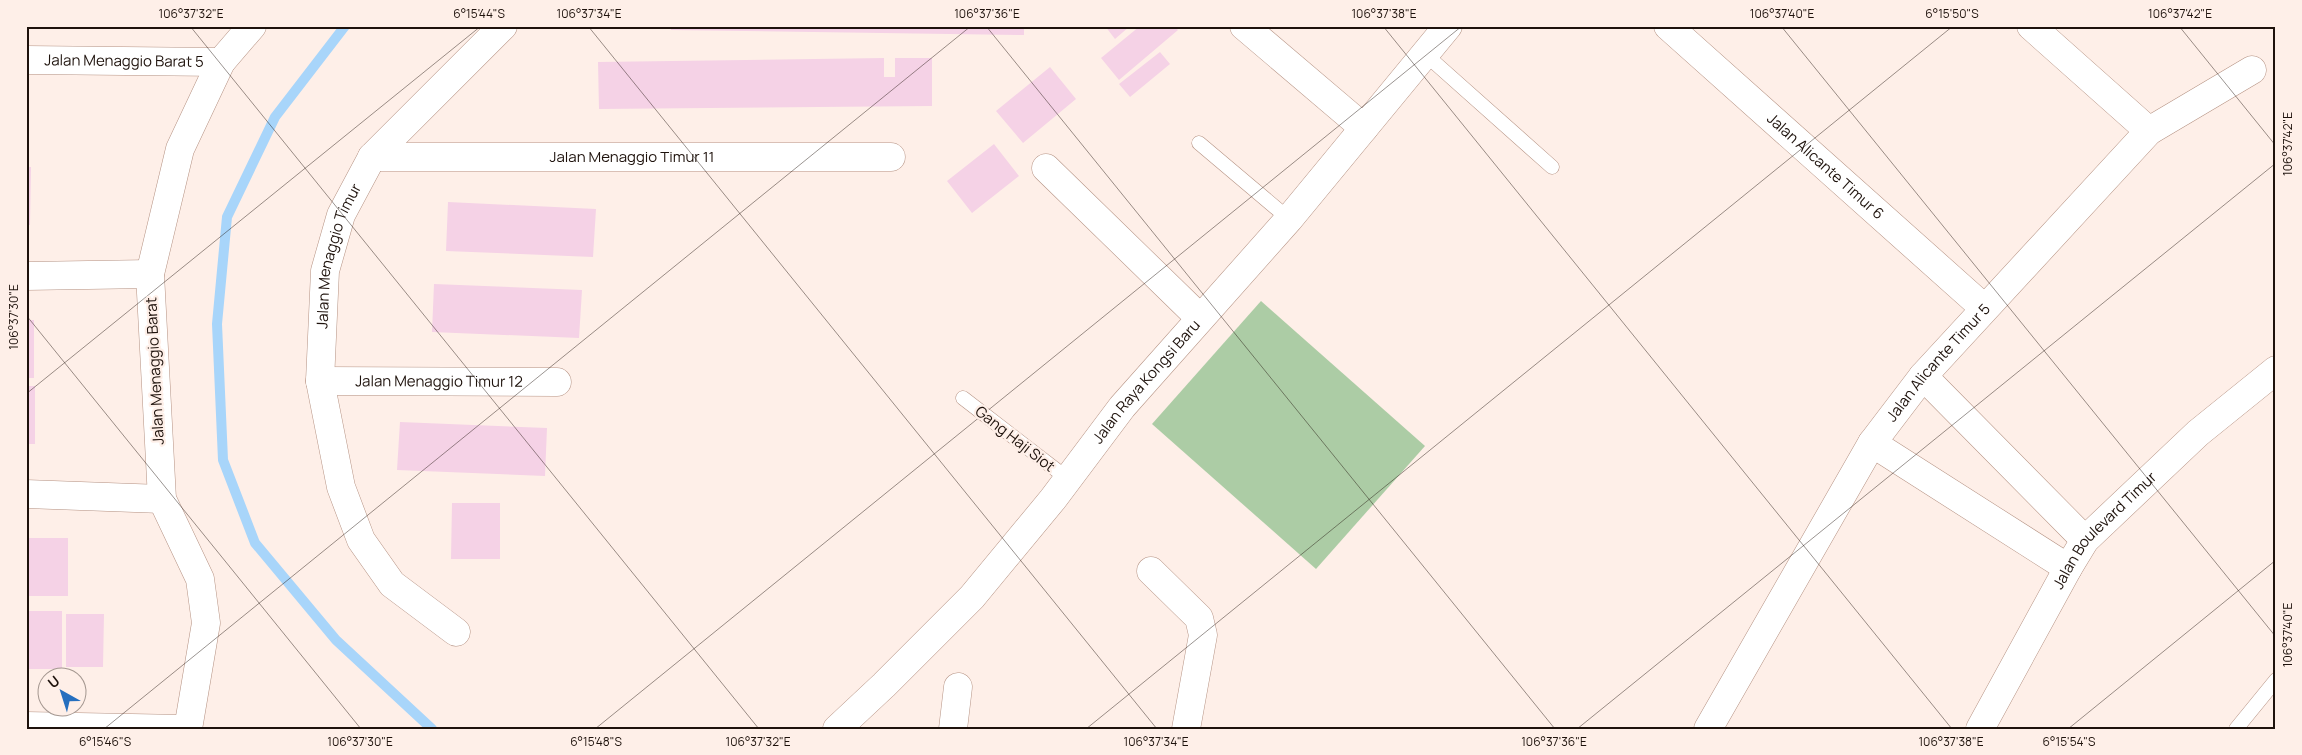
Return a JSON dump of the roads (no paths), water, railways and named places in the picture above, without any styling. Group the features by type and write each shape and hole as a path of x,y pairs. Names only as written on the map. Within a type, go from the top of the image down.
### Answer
{"street":[{"name":"Jalan Menaggio Barat","path":"188,729 206,623 200,579 162,499 150,274 180,149 221,62 252,26"},
{"name":"Jalan Menaggio Timur","path":"456,632 392,584 361,540 341,487 320,381 325,271 341,215 372,157 503,26"},
{"path":"1244,26 1364,128"},
{"name":"Jalan Raya Kongsi Baru","path":"836,729 884,686 972,597 1068,479 1122,408 1289,219 1448,26"},
{"name":"Jalan Alicante Timur 6","path":"1668,26 1984,308"},
{"path":"2032,26 2149,131"},
{"name":"Jalan Menaggio Barat 5","path":"26,60 221,62"},
{"name":"Jalan Alicante Timur 5","path":"1708,729 1872,443 1923,376 2149,131 2252,70"},
{"name":"Jalan Menaggio Timur 11","path":"372,157 891,157"},
{"path":"1046,168 1200,318"},
{"path":"26,276 150,274"},
{"name":"Jalan Boulevard Timur","path":"1980,729 2085,540 2198,433 2276,370"},
{"path":"1923,376 2085,540"},
{"name":"Jalan Menaggio Timur 12","path":"320,381 557,382"},
{"path":"1872,443 2068,568"},
{"path":"26,494 162,499"},
{"path":"1151,572 1199,618 1203,635 1186,729"},
{"path":"953,729 957,691"},
{"path":"26,726 184,729"}],"lane":[{"path":"1425,54 1552,167"},
{"path":"1199,143 1289,219"},
{"name":"Gang Haji Siot","path":"963,398 1068,479"},
{"path":"2236,729 2276,680"}],"waterway":[{"path":"345,26 275,117 227,217 217,324 223,460 255,543 336,640 432,729"}]}
